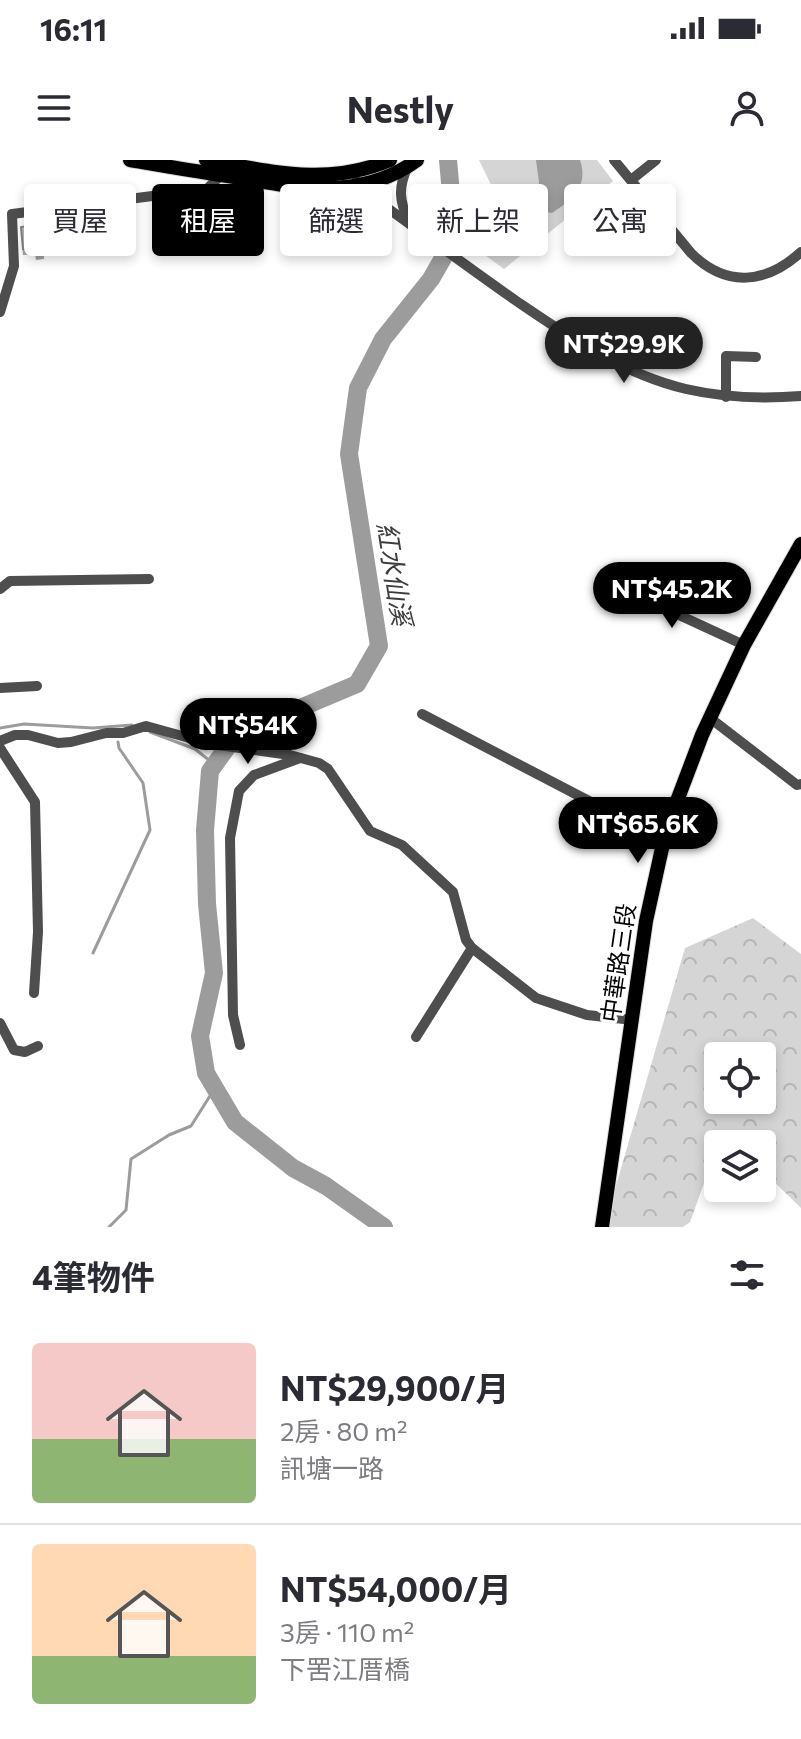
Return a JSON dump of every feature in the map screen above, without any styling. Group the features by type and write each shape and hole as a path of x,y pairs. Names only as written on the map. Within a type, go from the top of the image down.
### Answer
{"main road":[{"path":"130,160 378,181 414,162"},
{"path":"206,160 285,184"},
{"path":"329,184 355,179 390,160"},
{"name":"中華路三段","path":"602,1227 646,921 666,830 710,718 744,645 801,544"}],"street":[{"path":"614,160 691,253 718,273 755,277 774,272 801,252"},
{"path":"631,180 656,160"},
{"path":"408,221 399,189 414,162"},
{"path":"0,312 14,266 6,215 207,189 222,166"},
{"path":"355,179 361,184"},
{"path":"453,256 575,341 644,376 684,389 726,397 761,399 801,396"},
{"path":"726,397 726,356 756,357"},
{"path":"0,589 10,581 149,579"},
{"path":"614,585 744,645"},
{"path":"0,688 37,686"},
{"path":"422,714 614,814 666,830"},
{"path":"710,718 797,785 801,784"},
{"path":"0,741 15,735 28,735 58,743 71,742 146,726 211,744 296,756 319,763 328,769 370,831 402,845 453,892 466,940 472,948 536,998 587,1015 633,1020"},
{"path":"0,748 35,802 38,932 34,993"},
{"path":"240,1045 233,1015 230,838 239,791 254,775 296,756"},
{"path":"416,1037 472,948"},
{"path":"0,1023 14,1050 25,1052 38,1046"}],"green space":[{"path":"479,160 597,160 613,181 609,184 564,184 564,221 548,233 548,184 491,184"},
{"path":"486,256 520,256 504,269"},
{"path":"753,918 801,954 801,1208 776,1184 776,1130 704,1130 704,1183 690,1222 683,1227 610,1227 606,1220 685,948"}],"shaded area":[{"path":"536,160 580,160 580,184 564,184 564,204 552,213 548,212 548,184 539,182"}],"building":[{"path":"21,227 24,227 23,249"}],"waterway":[{"name":"紅水仙溪","path":"384,1227 326,1186 293,1168 235,1122 206,1073 200,1036 214,973 207,904 205,830 210,771 236,735 357,684 379,646 349,454 358,388 383,339 431,279 447,251 452,205 448,160"},
{"path":"0,728 24,724 93,728 132,725"},
{"path":"150,732 195,749 215,765"},
{"path":"93,953 150,830 143,783 118,742"},
{"path":"109,1227 126,1210 131,1159 169,1135 191,1126 215,1088"}]}
